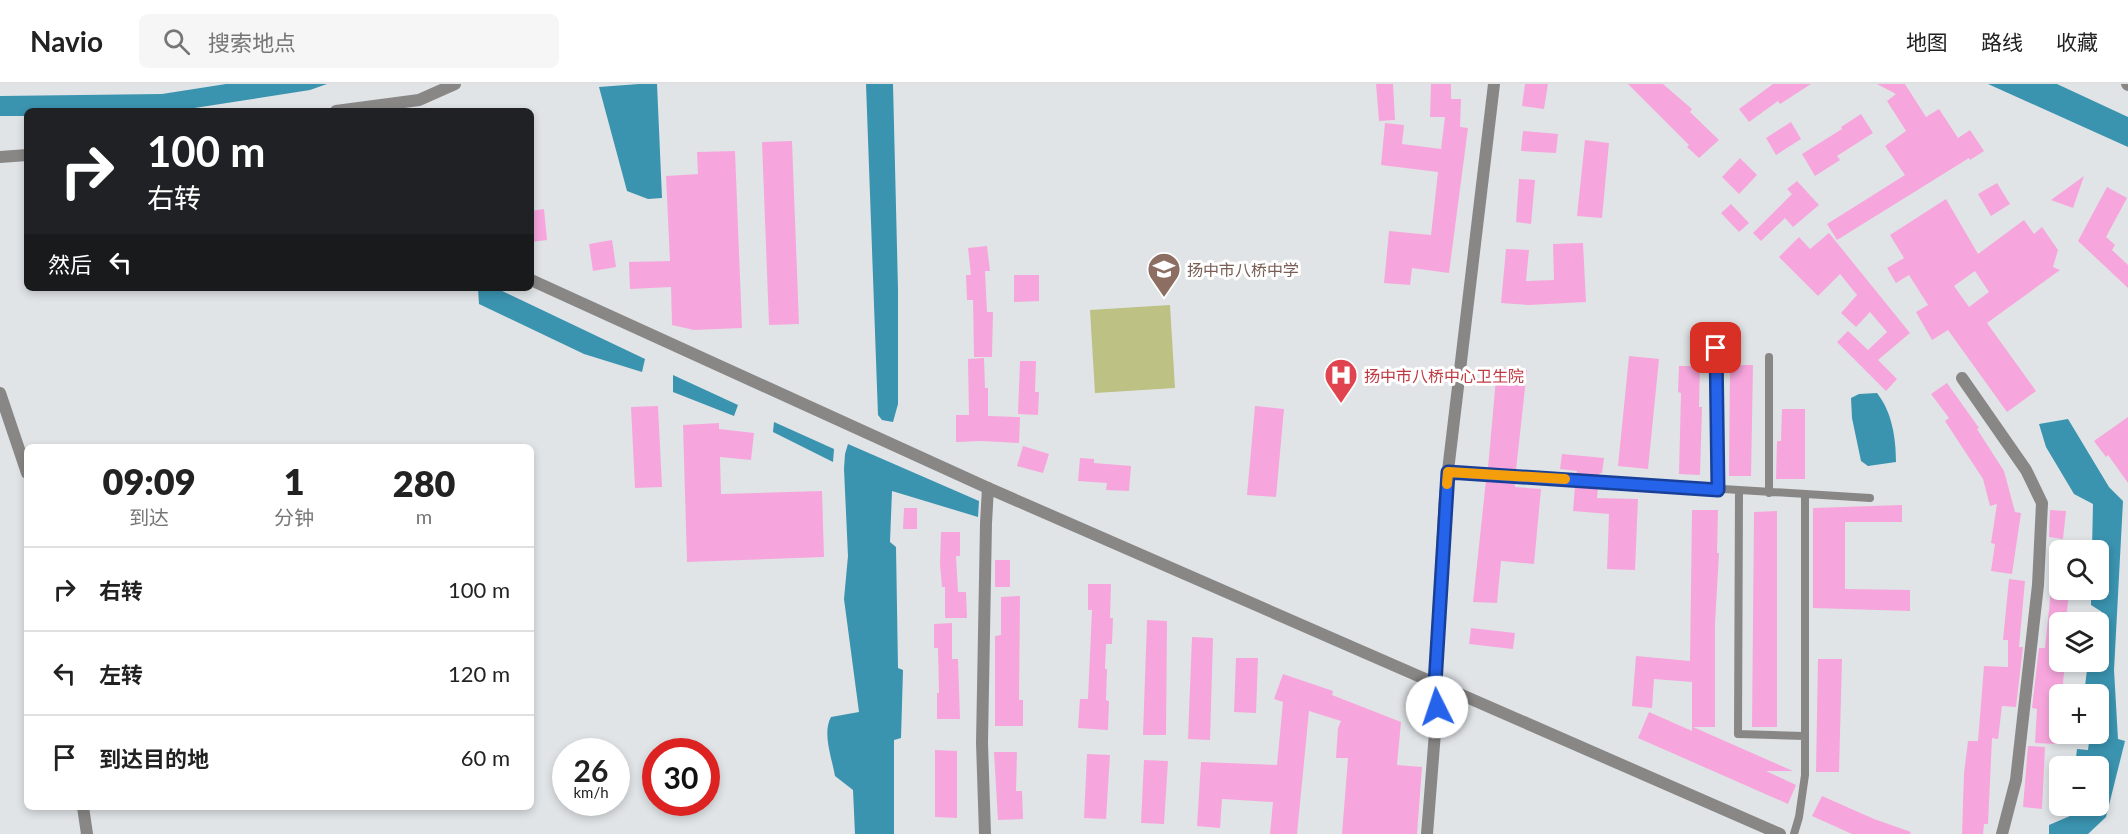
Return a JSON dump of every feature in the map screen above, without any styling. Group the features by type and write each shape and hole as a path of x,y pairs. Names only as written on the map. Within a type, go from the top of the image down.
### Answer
{"street":[{"path":"359,108 419,100 455,84"},
{"path":"1427,834 1437,707 1435,684 1448,472 1494,84"},
{"path":"0,157 24,155"},
{"path":"534,281 988,488 1780,834"},
{"path":"1962,378 2026,470 2042,503 2038,585 2016,780 2002,834"},
{"path":"0,393 24,460"},
{"path":"985,834 982,743 985,534 988,488"},
{"path":"83,810 87,834"}],"lane":[{"path":"1716,348 1718,490"},
{"path":"1769,357 1769,493"},
{"path":"1448,472 1870,498"},
{"path":"1740,491 1738,734 1805,736"},
{"path":"1794,834 1799,817 1805,774 1805,495"}],"green space":[{"path":"1170,305 1175,388 1095,393 1090,310"}],"water":[{"path":"226,84 327,84 310,90 194,108 24,108 24,116 0,116 0,96 162,94"},
{"path":"657,84 662,198 648,199 627,191 599,87"},
{"path":"866,84 893,84 898,404 893,422 882,420 878,415"},
{"path":"1988,84 2057,84 2128,117 2128,147"},
{"path":"478,291 502,291 645,359 642,372 584,354 479,304"},
{"path":"673,375 738,405 734,416 673,392"},
{"path":"1877,393 1886,408 1892,426 1896,462 1868,466 1861,461 1852,418 1851,398 1859,394"},
{"path":"2068,419 2109,487 2123,501 2114,670 2118,739 2125,741 2109,805 2109,756 2076,756 2077,749 2088,750 2089,744 2109,744 2109,684 2085,684 2087,672 2109,672 2109,612 2102,612 2091,605 2091,600 2109,600 2109,540 2092,540 2093,504 2074,494 2046,447 2039,424"},
{"path":"774,422 834,449 833,462 773,432"},
{"path":"848,444 979,501 978,517 892,491 890,542 896,547 898,668 903,670 901,738 894,740 894,834 855,834 853,790 835,776 827,730 831,717 859,712 844,599 848,556 844,469"},
{"path":"2070,816 2106,816 2088,834 2049,834 2049,825"}],"building":[{"path":"1376,84 1393,84 1395,120 1379,121"},
{"path":"1431,84 1451,84 1451,99 1461,99 1460,127 1468,128 1449,273 1412,268 1410,285 1384,283 1389,231 1431,235 1438,172 1381,165 1385,123 1404,125 1402,144 1441,149 1445,117 1430,117"},
{"path":"1525,84 1548,84 1544,109 1522,106"},
{"path":"1628,84 1663,84 1692,109 1690,112 1719,140 1699,158"},
{"path":"1773,84 1811,84 1780,104 1778,101 1749,122 1739,109"},
{"path":"1877,84 1905,84 1926,117 1939,109 1958,138 1970,130 1984,151 1837,240 1827,224 1905,175 1885,146 1906,131 1887,101 1896,94"},
{"path":"1861,114 1873,133 1837,156 1840,160 1815,176 1802,154"},
{"path":"1791,122 1801,139 1776,155 1766,138"},
{"path":"1523,131 1558,134 1556,153 1521,151"},
{"path":"1585,140 1609,143 1602,218 1577,216"},
{"path":"792,141 799,324 769,325 762,142"},
{"path":"735,151 742,328 694,330 672,325 671,287 630,289 629,262 670,261 666,176 698,174 697,152"},
{"path":"1740,158 1757,175 1739,194 1722,177"},
{"path":"2084,176 2073,208 2051,200"},
{"path":"1519,179 1535,180 1531,224 1516,222"},
{"path":"1797,181 1819,205 1793,227 1785,218 1761,241 1753,233 1792,194 1787,189"},
{"path":"1997,183 2010,204 1991,216 1978,194"},
{"path":"2107,187 2127,198 2106,237 2115,245 2112,250 2128,265 2128,288 2078,241"},
{"path":"1946,199 1978,254 2024,220 2034,234 2042,227 2058,250 2053,267 2060,270 1987,323 2036,391 2007,412 1948,330 1932,340 1916,312 1928,305 1909,275 1896,283 1887,268 1904,258 1890,235","holes":["1975,271 1989,292 1969,307 1954,286"]},
{"path":"1731,204 1749,223 1739,232 1721,213"},
{"path":"544,209 547,240 534,242 534,211"},
{"path":"1829,233 1910,333 1878,360 1897,379 1886,391 1837,342 1848,331 1868,350 1887,332 1870,312 1856,327 1841,313 1857,295 1840,274 1818,296 1779,257 1799,237 1810,249"},
{"path":"612,240 616,267 593,271 589,244"},
{"path":"1583,243 1586,302 1529,305 1501,303 1506,249 1529,250 1526,281 1554,280 1553,244"},
{"path":"987,246 990,271 985,271 987,312 993,312 992,357 974,357 973,300 967,300 966,275 971,275 968,248"},
{"path":"1014,275 1039,275 1039,301 1014,302"},
{"path":"1629,356 1659,359 1648,469 1618,466"},
{"path":"984,358 985,388 988,388 988,416 1020,417 1019,443 956,442 956,415 969,415 968,359"},
{"path":"1020,361 1036,361 1035,392 1039,392 1038,415 1018,414"},
{"path":"1730,365 1753,365 1751,476 1729,476"},
{"path":"1679,366 1700,366 1699,407 1702,407 1700,475 1679,474 1681,393 1678,392"},
{"path":"1497,367 1527,370 1516,470 1488,468"},
{"path":"1947,383 1979,428 1977,429 2004,471 2015,512 2021,513 2012,574 1991,571 1995,544 1991,543 1997,504 1990,506 1983,479 1945,421 1949,418 1931,394"},
{"path":"658,406 662,487 635,488 631,407"},
{"path":"1255,406 1284,409 1276,497 1247,495"},
{"path":"1782,409 1805,409 1805,479 1776,479 1777,441 1781,441"},
{"path":"2128,417 2128,483 2108,455 2106,457 2094,441"},
{"path":"719,423 719,429 754,433 751,460 720,457 721,494 822,491 824,557 687,562 683,425"},
{"path":"1023,446 1049,454 1043,473 1017,466"},
{"path":"1562,454 1604,458 1602,473 1599,475 1576,474 1577,471 1560,469"},
{"path":"1080,458 1094,459 1094,463 1131,466 1129,491 1106,490 1107,483 1078,481"},
{"path":"1486,480 1515,482 1515,487 1541,489 1534,564 1501,561 1497,603 1473,602"},
{"path":"1575,486 1598,487 1597,498 1638,499 1635,570 1607,569 1609,514 1573,511"},
{"path":"1902,505 1902,522 1845,522 1845,589 1910,590 1910,611 1813,608 1813,508"},
{"path":"904,508 917,508 917,529 903,529"},
{"path":"1692,510 1718,510 1717,553 1719,553 1715,624 1715,727 1693,727 1793,771 1766,771 1796,785 1788,804 1638,738 1649,712 1692,731 1692,682 1654,679 1652,708 1632,706 1636,656 1690,661"},
{"path":"2050,510 2066,511 2063,539 2049,537"},
{"path":"1777,511 1777,727 1752,727 1754,512"},
{"path":"941,532 960,532 960,556 956,556 958,592 966,592 967,618 945,618 945,587 942,587 940,564"},
{"path":"995,560 1010,560 1010,587 995,587"},
{"path":"2009,579 2025,581 2019,647 2023,647 2016,707 2002,706 1998,739 1992,738 1988,824 1984,824 1983,834 1962,834 1964,773 1968,741 1978,741 1984,666 2008,667 2008,640 2003,640"},
{"path":"1088,584 1111,584 1112,644 1106,644 1105,669 1107,669 1106,700 1109,701 1108,730 1078,728 1080,699 1088,699 1092,610 1088,610"},
{"path":"1020,596 1019,700 1023,700 1023,726 995,726 995,636 1001,635 1001,597"},
{"path":"2050,600 2068,600 2067,612 2049,612 2049,672 2064,672 2063,684 2049,684 2049,744 2035,743 2037,709 2032,708 2039,648 2045,648"},
{"path":"1147,620 1167,621 1166,735 1143,735"},
{"path":"952,623 952,659 958,659 960,719 937,719 938,648 934,648 934,624"},
{"path":"1471,628 1515,633 1513,649 1469,644"},
{"path":"1192,637 1213,638 1210,740 1188,739"},
{"path":"1236,658 1258,658 1256,713 1234,712"},
{"path":"1818,659 1842,659 1839,772 1816,772"},
{"path":"1283,674 1333,691 1332,695 1401,722 1397,765 1422,767 1417,834 1342,834 1348,758 1336,758 1338,728 1341,721 1309,711 1297,834 1270,834 1273,802 1222,799 1220,828 1197,826 1201,762 1277,765 1283,702 1274,699"},
{"path":"2028,746 2045,747 2042,809 2023,807"},
{"path":"935,750 957,751 957,818 935,817"},
{"path":"994,752 1017,752 1016,791 1022,791 1023,819 998,820"},
{"path":"1087,754 1110,755 1106,819 1084,818"},
{"path":"1144,760 1168,761 1164,824 1141,823"},
{"path":"1822,796 1874,819 1911,832 1910,834 1852,834 1812,816"}],"slow traffic":[{"path":"1447,484 1448,472 1565,479"}],"place":[{"name":"扬中市八桥中学","path":"1164,298"},
{"name":"扬中市八桥中心卫生院","path":"1341,404"}],"route":[{"path":"1437,707 1435,684 1448,472 1718,490 1716,348"}]}
